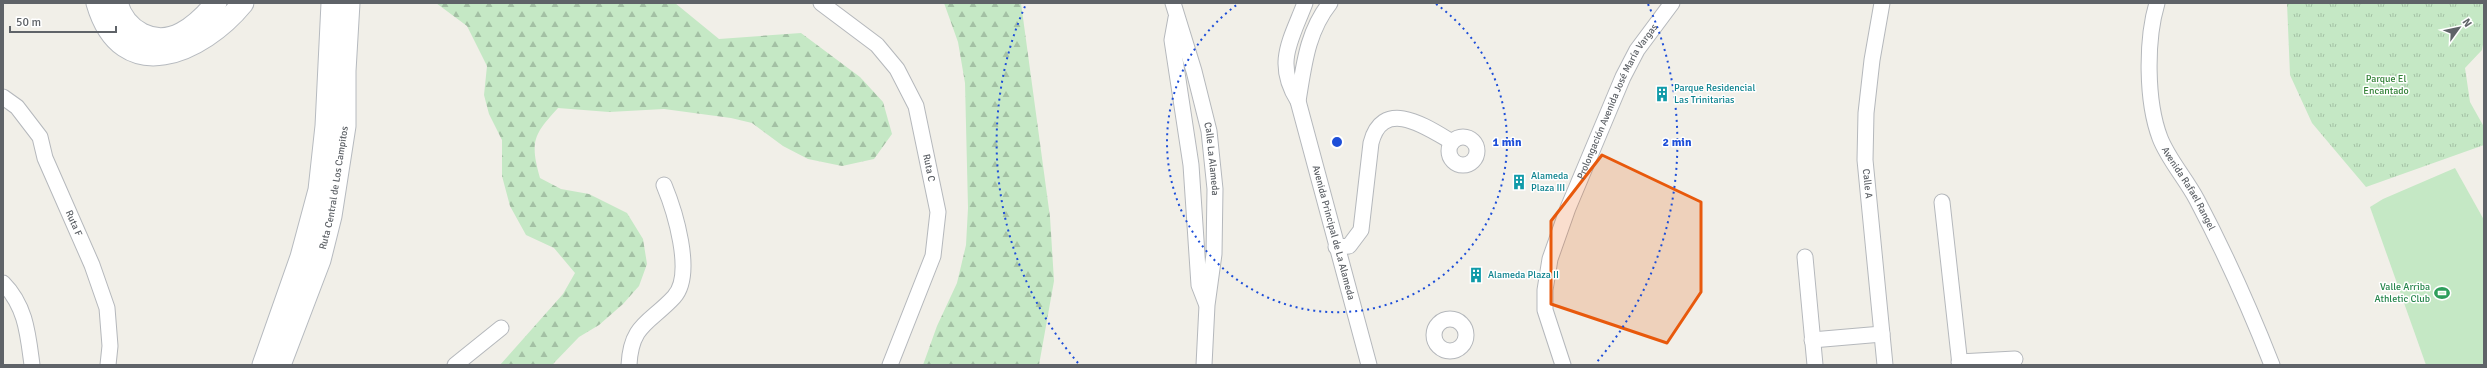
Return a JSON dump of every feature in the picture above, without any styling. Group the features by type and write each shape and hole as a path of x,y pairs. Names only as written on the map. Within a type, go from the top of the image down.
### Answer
{"main road":[{"path":"97,3 107,25 116,37 135,52 154,55 180,52 194,45 222,26 243,3"},
{"path":"117,3 123,18 130,27 136,32 159,39 180,34 191,28 216,3"},
{"name":"Ruta Central de Los Campitos","path":"263,365 301,257 319,190 326,126 332,3"},
{"name":"Ruta Central de Los Campitos","path":"280,365 320,260 331,216 345,126 345,71 349,3"}],"street":[{"name":"Ruta C","path":"821,3 877,45 897,69 916,106 938,212 933,256 890,365"},
{"name":"Avenida Principal de La Alameda","path":"1305,3 1288,43 1285,65 1290,87 1298,101 1336,247 1369,365"},
{"name":"Avenida Principal de La Alameda","path":"1298,101 1310,36 1319,17 1330,3"},
{"name":"Prolongación Avenida José María Vargas","path":"1563,365 1546,310 1545,290 1550,259 1568,208 1623,77 1637,50 1672,3"},
{"name":"Calle A","path":"1882,3 1872,60 1866,113 1864,160 1885,365"},
{"name":"Avenida Rafael Rangel","path":"2157,3 2150,40 2150,89 2160,138 2208,224 2256,324 2272,365"},
{"name":"Calle La Alameda","path":"1175,10 1194,71 1207,123 1215,190 1214,254 1207,306 1204,365"},
{"name":"Calle La Alameda","path":"1175,10 1172,40 1191,165 1199,285 1207,306"},
{"path":"1296,23 1310,36"},
{"name":"Ruta F","path":"3,97 17,107 40,137 45,158 92,265 107,308 110,346 108,365"},
{"path":"1336,247 1349,246 1361,230 1371,143 1374,132 1380,126 1398,118 1409,118 1452,142"},
{"path":"1191,165 1212,162"},
{"path":"629,365 630,347 639,329 676,296 682,278 682,249 676,215 664,185"},
{"path":"1942,202 1960,364 2015,360"},
{"path":"1805,257 1815,365"},
{"path":"3,283 11,292 24,314 32,365"},
{"path":"455,365 501,328"},
{"path":"1812,340 1882,334"}],"highlighted area":[{"path":"1602,155 1701,202 1701,292 1667,343 1551,304 1551,221"}],"green space":[{"path":"436,3 675,3 719,39 801,33 860,77 883,102 892,134 874,159 842,166 808,159 783,146 752,123 731,118 664,109 609,112 558,108 543,125 536,140 535,156 540,178 561,189 589,194 627,213 643,239 647,264 639,286 623,304 599,325 579,337 552,365 500,365 563,294 575,273 554,248 526,235 510,206 502,176 502,140 489,114 484,95 487,66 467,26"},
{"path":"944,3 1021,3 1050,217 1054,281 1039,365 923,365 937,326 957,283 966,245 968,208 965,83 958,42"},
{"name":"Parque El Encantado","path":"2287,3 2484,3 2484,39 2482,50 2465,68 2470,102 2484,127 2484,145 2366,187 2312,123 2290,75"},
{"name":"Valle Arriba Athletic Club","path":"2455,168 2484,220 2484,365 2426,365 2370,207 2383,199"}],"place":[{"name":"Parque Residencial Las Trinitarias","path":"1662,94"},
{"name":"Alameda Plaza III","path":"1519,182"},
{"name":"Alameda Plaza II","path":"1476,275"},
{"name":"Valle Arriba Athletic Club","path":"2442,293"}]}
